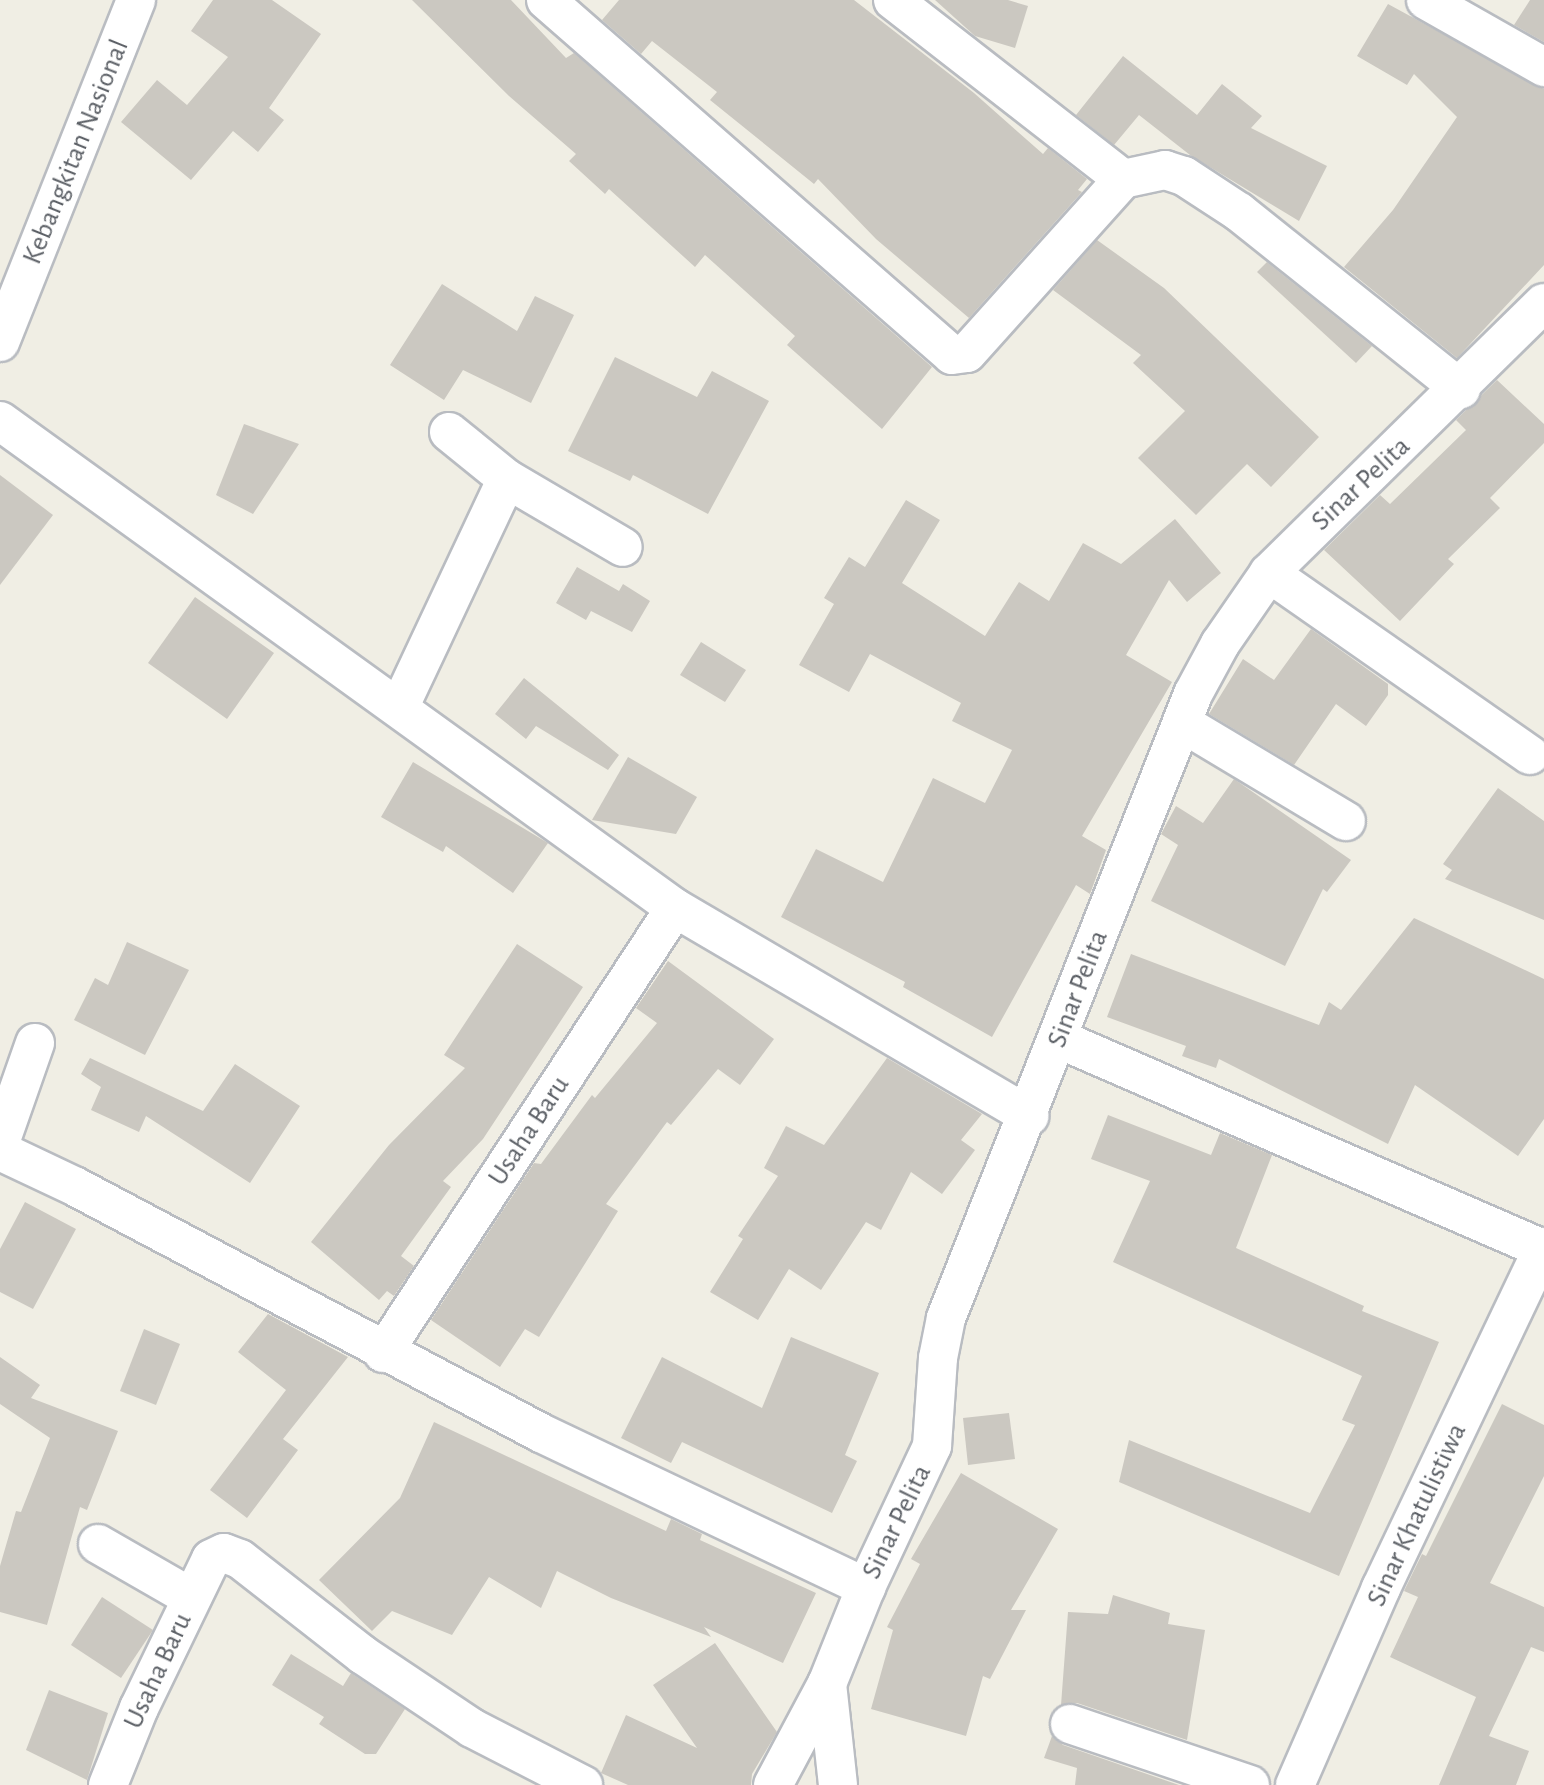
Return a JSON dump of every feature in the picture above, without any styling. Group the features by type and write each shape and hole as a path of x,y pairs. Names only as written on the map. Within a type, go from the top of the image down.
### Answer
{"street":[{"name":"Kebangkitan Nasional","path":"0,342 7,301 136,0"},
{"path":"546,0 953,355 967,353 1123,179 1150,170 1184,176 1239,212 1461,389"},
{"path":"893,0 1123,179"},
{"path":"1426,0 1544,67"},
{"name":"Sinar Pelita","path":"838,1785 827,1684 866,1587 928,1459 946,1318 1029,1116 1182,723 1220,644 1269,573 1538,319"},
{"path":"0,421 675,908 1029,1116"},
{"path":"449,432 508,479 623,547"},
{"path":"398,708 508,479"},
{"path":"1269,573 1530,755"},
{"path":"1182,723 1346,821"},
{"name":"Usaha Baru","path":"383,1353 675,908"},
{"path":"1059,1039 1544,1248"},
{"path":"0,1143 35,1043"},
{"path":"0,1152 76,1187 383,1353 866,1587"},
{"name":"Sinar Khatulistiwa","path":"1295,1785 1381,1588 1544,1248"},
{"path":"98,1544 192,1598"},
{"name":"Usaha Baru","path":"108,1785 211,1559 224,1553 240,1559 363,1655 472,1728 583,1785"},
{"path":"773,1785 827,1684"},
{"path":"1070,1724 1250,1785"}],"building":[{"path":"213,0 272,0 321,34 269,108 284,120 258,152 233,131 191,180 121,122 157,80 187,105 228,57 191,31"},
{"path":"412,0 511,0 566,58 574,53 932,367 882,429 787,345 795,336 705,255 695,267 609,189 605,194 569,161 576,154 509,96"},
{"path":"619,0 854,0 974,93 1043,154 1048,148 1087,179 1078,190 1082,192 969,318 876,239 818,179 814,184 710,100 717,92 652,41 641,54 602,20"},
{"path":"935,0 1008,0 1028,6 1015,48 975,36"},
{"path":"1530,0 1544,0 1544,42 1514,25"},
{"path":"1388,4 1544,89 1544,265 1457,358 1344,267 1393,210 1457,117 1414,74 1407,85 1357,56"},
{"path":"1123,56 1197,115 1222,84 1262,116 1251,128 1327,166 1299,221 1190,155 1139,115 1114,145 1076,115"},
{"path":"1097,240 1164,288 1319,437 1271,487 1247,464 1196,515 1138,458 1185,411 1133,363 1141,355 1053,290"},
{"path":"1267,262 1372,346 1356,363 1257,272"},
{"path":"442,284 517,331 535,296 574,315 531,403 463,370 444,400 390,365"},
{"path":"615,357 697,397 712,371 769,401 708,514 633,475 630,481 568,451"},
{"path":"1497,380 1544,424 1544,443 1490,498 1500,508 1448,559 1454,564 1400,621 1324,550 1380,495 1390,504 1466,430 1456,420"},
{"path":"244,424 299,444 253,514 216,495"},
{"path":"0,475 53,515 0,585"},
{"path":"906,500 940,520 902,583 985,636 1019,582 1049,601 1083,543 1121,564 1175,519 1221,573 1187,602 1169,580 1126,655 1172,682 1082,836 1106,850 1090,894 1076,885 992,1037 903,987 905,982 781,917 816,849 883,882 933,778 985,803 1012,750 952,721 961,703 870,654 849,692 799,665 834,604 824,598 849,557 865,567"},
{"path":"577,567 619,591 623,584 650,601 632,632 591,611 586,620 556,603"},
{"path":"195,597 274,653 227,719 148,663"},
{"path":"1311,629 1388,684 1388,695 1366,726 1336,704 1294,765 1209,714 1243,659 1274,680"},
{"path":"701,642 746,670 725,702 680,675"},
{"path":"524,678 619,755 608,770 536,726 526,739 495,714"},
{"path":"628,757 697,797 676,834 592,820"},
{"path":"413,762 548,843 513,893 446,846 443,852 381,817"},
{"path":"1234,779 1351,860 1327,892 1323,889 1285,966 1151,901 1178,845 1161,834 1176,806 1203,823"},
{"path":"1498,788 1544,821 1544,920 1445,879 1452,870 1443,864"},
{"path":"1414,918 1544,979 1544,1119 1518,1156 1415,1085 1388,1144 1219,1059 1216,1068 1182,1056 1186,1046 1107,1017 1131,954 1319,1025 1329,1002 1341,1010"},
{"path":"127,942 189,970 145,1055 74,1020 95,978 108,985"},
{"path":"517,944 583,987 483,1139 443,1181 451,1187 401,1256 414,1266 394,1296 387,1291 379,1300 311,1242 389,1145 465,1068 444,1055"},
{"path":"668,961 774,1039 740,1085 718,1069 671,1125 667,1122 606,1204 618,1211 539,1337 525,1329 500,1367 431,1320 534,1163 541,1164 592,1095 595,1098 657,1023 636,1008"},
{"path":"90,1058 203,1111 235,1064 300,1106 250,1183 146,1116 139,1132 91,1110 101,1087 81,1074"},
{"path":"887,1058 982,1114 961,1140 975,1150 942,1194 911,1172 881,1230 866,1222 821,1290 789,1269 758,1320 710,1292 743,1239 738,1236 778,1176 764,1168 786,1126 824,1145"},
{"path":"1108,1115 1211,1155 1220,1133 1272,1155 1236,1248 1364,1306 1362,1311 1439,1342 1339,1576 1119,1482 1129,1440 1310,1513 1355,1425 1342,1420 1362,1376 1113,1262 1150,1181 1091,1159"},
{"path":"25,1202 76,1229 33,1309 0,1292 0,1249"},
{"path":"268,1314 348,1357 283,1439 298,1450 247,1518 210,1490 286,1390 238,1352"},
{"path":"144,1329 180,1344 156,1405 120,1391"},
{"path":"791,1337 879,1373 845,1455 857,1461 832,1513 682,1442 671,1463 621,1438 662,1357 762,1408"},
{"path":"0,1357 40,1385 31,1398 118,1431 87,1510 80,1507 47,1625 0,1612 0,1566 16,1511 21,1512 50,1438 0,1404"},
{"path":"1502,1404 1544,1425 1544,1476 1490,1583 1544,1607 1544,1652 1531,1647 1489,1736 1529,1751 1516,1785 1439,1785 1476,1697 1390,1657 1418,1597 1404,1591 1422,1554 1426,1556"},
{"path":"1009,1413 1015,1459 968,1465 963,1418"},
{"path":"434,1422 666,1531 671,1519 702,1534 700,1540 816,1593 783,1663 704,1627 711,1637 611,1598 557,1571 541,1608 489,1577 452,1635 392,1611 372,1631 319,1580 400,1498"},
{"path":"961,1473 1058,1529 1011,1610 1026,1610 990,1679 983,1676 966,1736 871,1709 893,1630 887,1627 920,1564 911,1559"},
{"path":"1113,1595 1170,1613 1168,1624 1205,1630 1187,1740 1077,1703 1061,1705 1068,1612 1108,1614"},
{"path":"102,1597 153,1630 121,1678 71,1645"},
{"path":"715,1643 777,1732 752,1774 751,1785 628,1785 601,1773 626,1715 697,1748 653,1685"},
{"path":"291,1654 343,1686 351,1673 405,1709 376,1754 365,1754 319,1724 324,1717 272,1685"},
{"path":"49,1690 108,1713 87,1780 26,1750"},
{"path":"1052,1736 1063,1745 1179,1785 1075,1785 1077,1768 1044,1758"}]}
